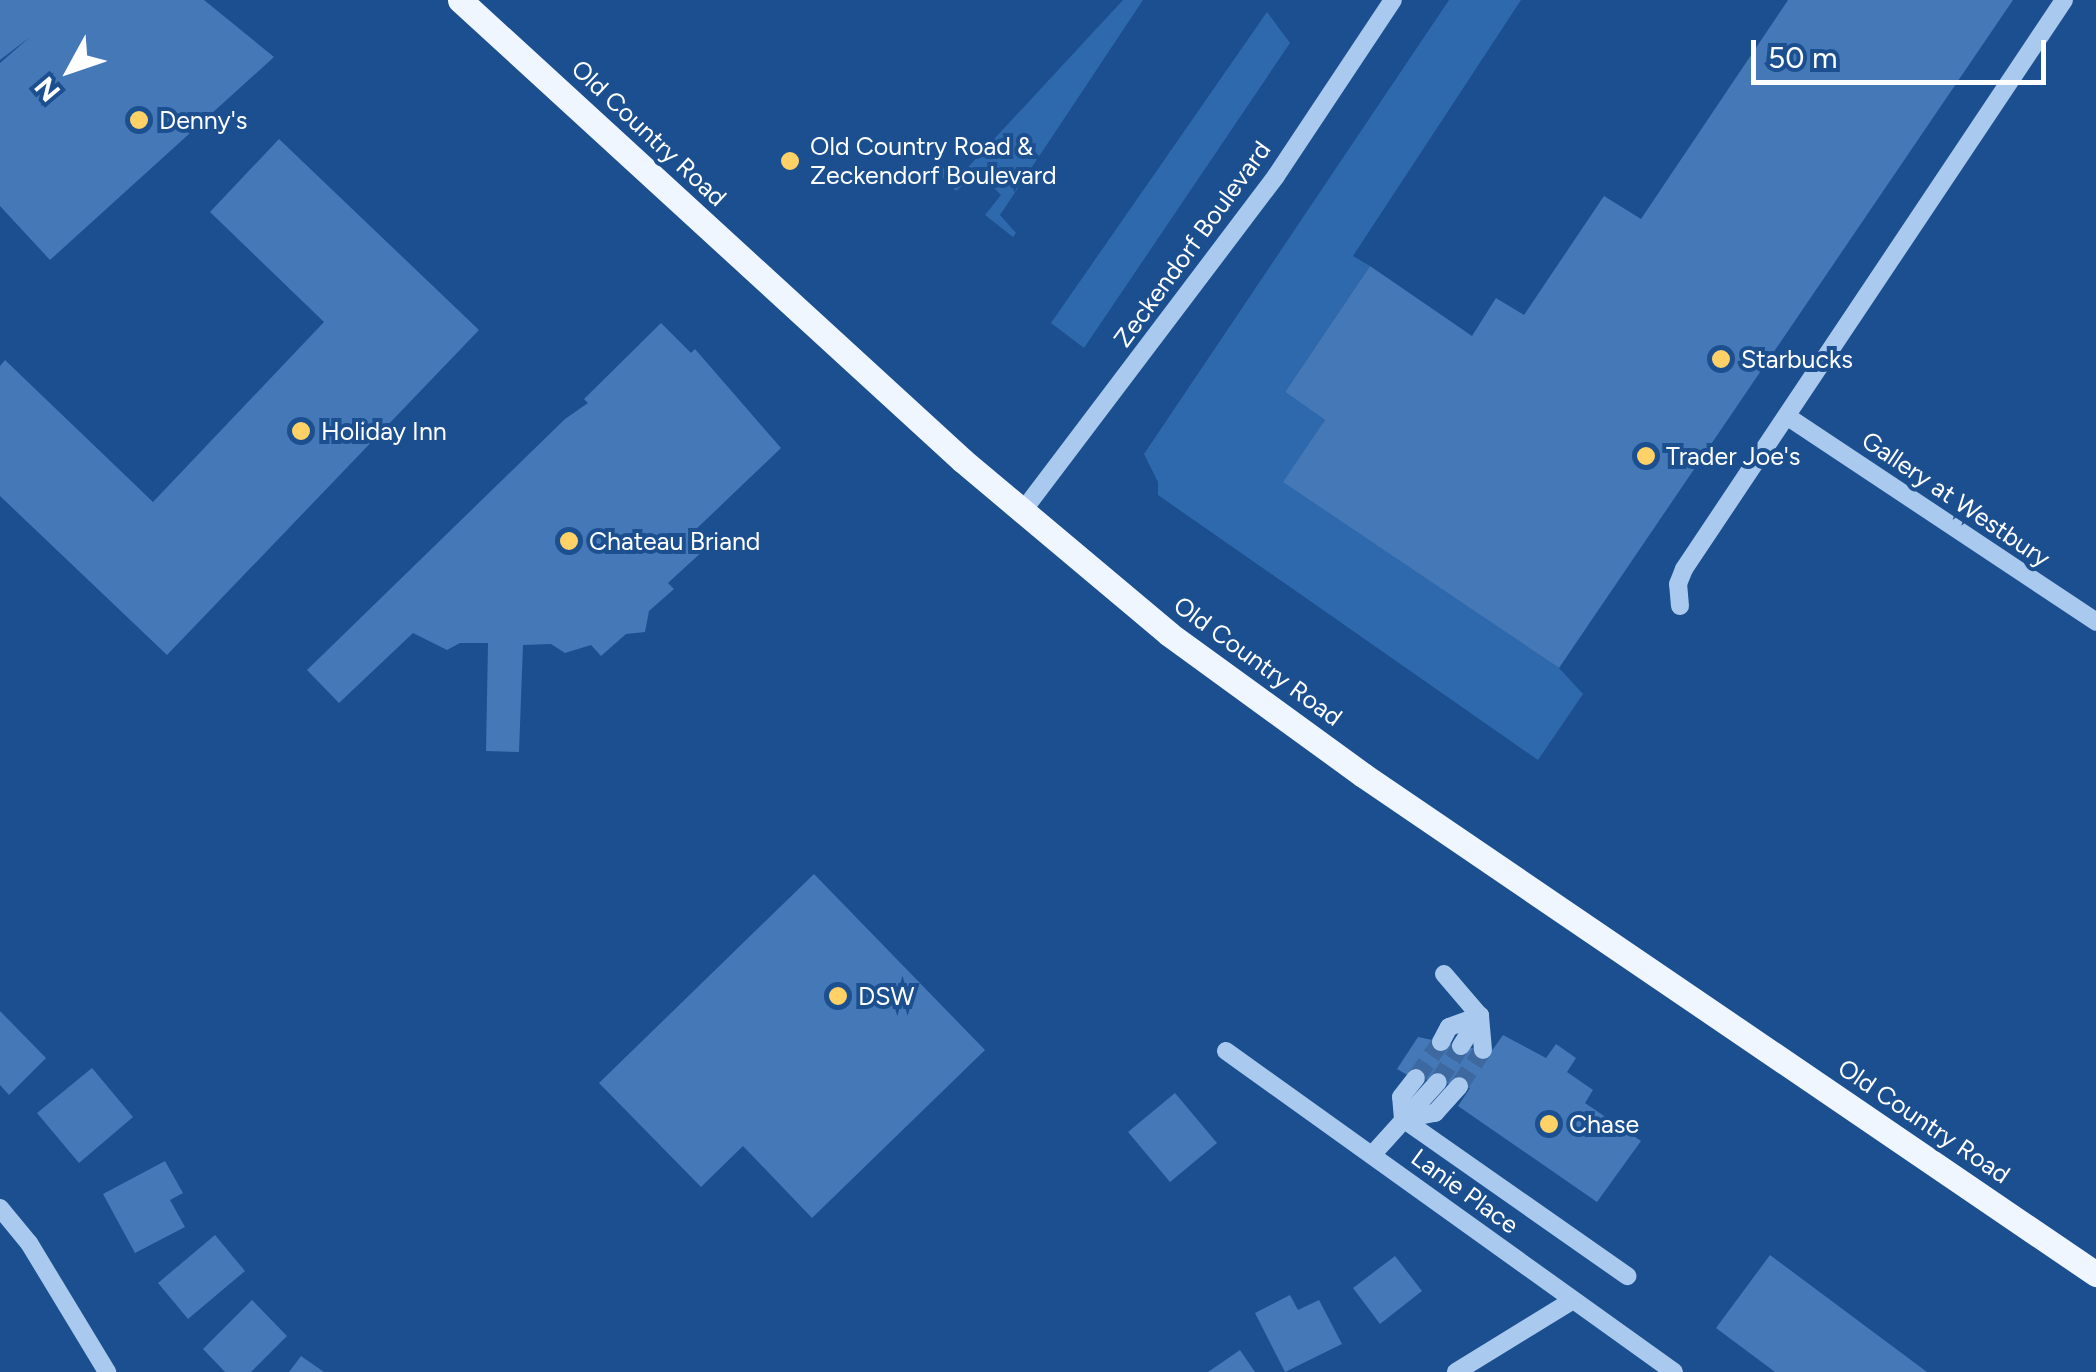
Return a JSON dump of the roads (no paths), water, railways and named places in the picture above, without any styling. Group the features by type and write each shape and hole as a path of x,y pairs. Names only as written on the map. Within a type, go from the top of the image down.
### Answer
{"main road":[{"name":"Old Country Road","path":"460,0 1022,512 1168,634 1332,752 2096,1274"}],"street":[{"name":"Zeckendorf Boulevard","path":"1022,512 1276,176 1393,0"},
{"path":"1680,606 1678,584 1684,569 2064,0"},
{"name":"Gallery at Westbury","path":"1788,417 2096,622"},
{"path":"1444,974 1480,1016 1483,1050"},
{"path":"1441,1042 1449,1027 1480,1016"},
{"path":"1462,1046 1480,1016"},
{"name":"Lanie Place","path":"1226,1051 1674,1372"},
{"path":"1416,1078 1401,1096 1403,1119 1626,1276"},
{"path":"1372,1155 1438,1082"},
{"path":"1403,1119 1435,1113 1459,1086"},
{"path":"0,1208 29,1244 107,1372"},
{"path":"1456,1372 1572,1300"}],"tunnel":[{"path":"1416,1078 1441,1042"},
{"path":"1438,1082 1461,1046"},
{"path":"1459,1086 1483,1050"}],"place":[{"name":"Denny's","path":"139,120"},
{"name":"Old Country Road & Zeckendorf Boulevard","path":"790,161"},
{"name":"Starbucks","path":"1721,359"},
{"name":"Holiday Inn","path":"301,431"},
{"name":"Trader Joe's","path":"1646,456"},
{"name":"Chateau Briand","path":"569,541"},
{"name":"DSW","path":"838,996"},
{"name":"Chase","path":"1549,1124"}]}
